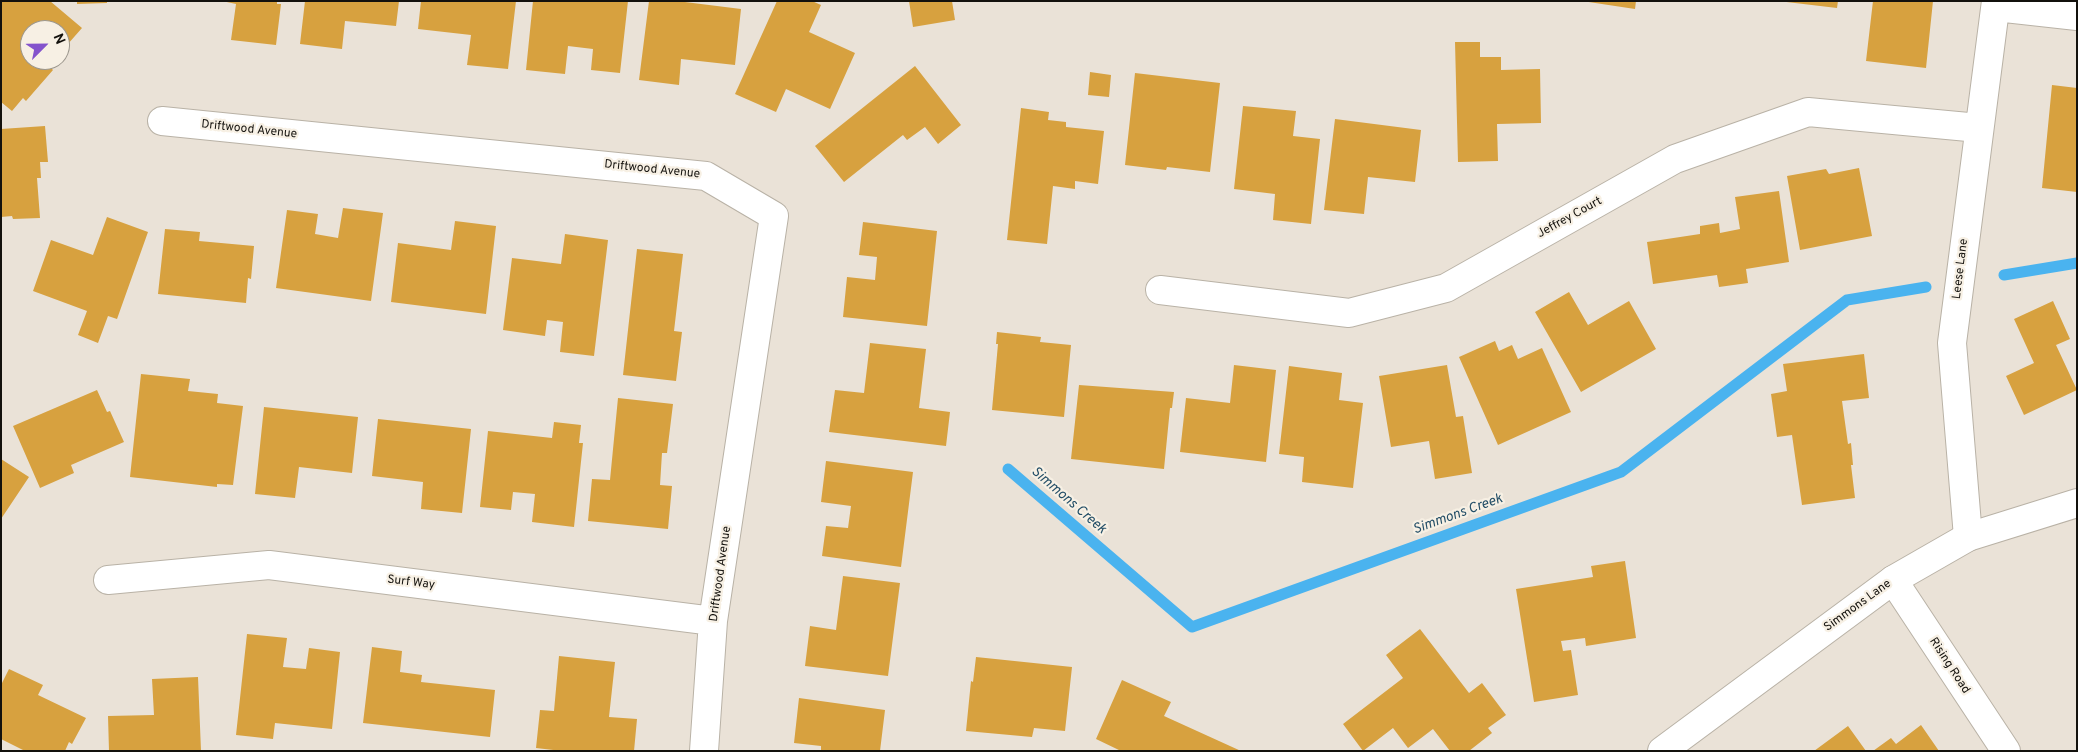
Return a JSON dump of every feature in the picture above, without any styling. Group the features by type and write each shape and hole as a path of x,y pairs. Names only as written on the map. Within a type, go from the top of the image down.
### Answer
{"street":[{"path":"1996,4 2077,16"},
{"name":"Leese Lane","path":"1968,537 1952,343 1996,4"},
{"name":"Jeffrey Court","path":"1160,290 1349,314 1446,288 1675,159 1808,112 1979,128"},
{"name":"Driftwood Avenue","path":"162,121 706,176 774,216 713,621 704,751"},
{"name":"Simmons Lane","path":"1662,751 1893,580 1968,537 2077,502"},
{"name":"Surf Way","path":"108,580 269,565 713,621"},
{"name":"Rising Road","path":"1893,580 2006,751"}],"building":[{"path":"1,1 50,1 82,28 70,42 70,20 20,20 20,70 53,70 26,101 23,98 12,111 1,102"},
{"path":"77,1 107,1 107,3 77,4"},
{"path":"222,1 277,1 277,4 281,4 276,45 231,40 236,4"},
{"path":"305,1 399,1 396,26 345,21 342,49 300,44"},
{"path":"421,1 516,1 508,69 467,65 471,35 418,29"},
{"path":"533,1 628,1 620,73 591,70 593,49 568,46 565,74 526,70"},
{"path":"649,1 677,1 741,9 735,65 681,59 679,85 639,80"},
{"path":"777,1 812,1 821,5 809,32 855,53 830,109 786,89 776,112 735,94"},
{"path":"909,1 952,1 955,20 913,27"},
{"path":"1582,1 1636,1 1635,9"},
{"path":"1778,1 1838,1 1837,8"},
{"path":"1873,1 1933,1 1926,68 1866,61"},
{"path":"1455,42 1480,42 1480,57 1501,57 1501,70 1540,69 1541,123 1497,124 1498,161 1458,162"},
{"path":"915,66 961,125 938,144 925,127 907,140 903,135 844,182 815,146"},
{"path":"1090,72 1111,75 1109,97 1088,95"},
{"path":"1135,73 1220,83 1210,172 1167,167 1166,170 1125,165"},
{"path":"2052,85 2077,88 2077,192 2042,188"},
{"path":"1243,106 1296,111 1293,136 1320,139 1311,224 1273,220 1275,194 1234,189"},
{"path":"1021,108 1049,112 1048,120 1066,122 1066,127 1104,131 1098,184 1075,181 1075,189 1053,186 1047,244 1007,240"},
{"path":"1335,119 1421,130 1415,182 1368,177 1364,214 1324,210"},
{"path":"45,126 48,162 40,162 41,178 37,178 40,218 13,219 12,216 1,217 1,129"},
{"path":"1859,168 1872,236 1800,250 1787,176 1826,169 1829,174"},
{"path":"1779,191 1789,262 1746,269 1748,283 1719,287 1717,275 1653,284 1647,242 1700,234 1700,226 1719,223 1720,233 1740,229 1735,197"},
{"path":"343,208 383,213 371,301 276,288 287,210 318,214 315,234 338,238"},
{"path":"107,217 148,232 117,319 108,316 98,343 78,335 87,311 33,291 51,240 93,255"},
{"path":"455,221 496,226 486,314 391,302 398,243 451,250"},
{"path":"863,222 937,231 927,326 843,317 847,277 875,280 877,257 859,255"},
{"path":"165,229 200,232 199,241 254,246 251,279 248,278 246,303 158,294"},
{"path":"565,234 608,240 594,356 560,352 563,322 547,320 545,336 503,330 512,258 561,264"},
{"path":"637,249 683,254 674,331 682,332 676,381 623,375"},
{"path":"1569,292 1588,325 1629,301 1656,349 1581,392 1535,312"},
{"path":"2053,301 2070,339 2056,345 2077,390 2024,415 2006,376 2034,363 2014,319"},
{"path":"997,332 1041,337 1040,342 1071,345 1064,417 992,410 998,344 996,344"},
{"path":"1495,341 1499,351 1512,345 1518,359 1542,348 1571,412 1498,445 1459,357"},
{"path":"870,343 926,349 919,408 950,412 946,446 829,432 835,390 864,393"},
{"path":"1864,354 1869,398 1842,401 1848,444 1851,443 1853,465 1851,465 1855,498 1802,505 1792,435 1777,437 1771,394 1787,391 1783,364"},
{"path":"1234,365 1276,370 1266,462 1180,452 1186,398 1230,403"},
{"path":"1447,365 1456,417 1463,416 1472,473 1435,479 1429,441 1391,447 1379,376"},
{"path":"1289,366 1342,373 1339,400 1363,403 1353,488 1302,482 1304,457 1279,454"},
{"path":"141,374 190,379 188,391 218,394 217,403 243,406 233,485 217,484 217,487 130,477"},
{"path":"1079,385 1174,392 1172,408 1170,408 1164,469 1071,459"},
{"path":"97,390 107,412 110,411 124,442 71,465 74,473 40,488 13,426"},
{"path":"618,398 673,404 667,453 662,453 660,485 672,486 668,529 588,521 592,479 610,480"},
{"path":"264,407 358,417 352,473 299,467 295,498 255,494"},
{"path":"378,419 471,429 462,513 421,509 423,482 372,476"},
{"path":"554,422 581,425 579,443 583,443 574,527 532,522 535,494 513,492 511,510 480,507 488,431 552,438"},
{"path":"1,459 29,477 1,519"},
{"path":"826,461 913,472 901,567 822,556 826,526 848,528 851,506 821,502"},
{"path":"1625,561 1636,638 1586,646 1585,638 1561,641 1563,651 1571,650 1578,695 1534,702 1516,589 1593,577 1591,566"},
{"path":"843,576 900,583 888,676 805,666 810,626 836,630"},
{"path":"1420,629 1469,693 1482,683 1506,715 1488,728 1492,733 1469,751 1450,751 1433,729 1408,748 1393,728 1363,751 1343,724 1403,678 1386,655"},
{"path":"247,634 287,638 283,667 306,669 309,648 340,652 332,729 275,723 273,739 236,735"},
{"path":"372,647 402,651 400,672 422,675 421,682 495,690 490,737 363,723"},
{"path":"559,656 615,662 609,717 637,719 634,751 562,751 536,748 540,710 554,711"},
{"path":"976,657 1072,667 1065,731 1034,728 1032,737 966,731 971,681 973,682"},
{"path":"9,669 43,685 38,695 86,718 72,744 69,742 65,751 25,751 1,739 1,685"},
{"path":"198,677 201,751 109,751 108,716 154,715 152,679"},
{"path":"1122,680 1171,702 1164,716 1241,751 1121,751 1096,739"},
{"path":"799,698 885,710 880,751 821,751 821,746 794,743"},
{"path":"1921,725 1939,751 1873,751 1891,738 1896,744"},
{"path":"1848,726 1866,751 1814,751"}],"waterway":[{"name":"Simmons Creek","path":"2004,275 2077,263"},
{"name":"Simmons Creek","path":"1008,469 1192,627 1621,472 1847,300 1926,287"}]}
